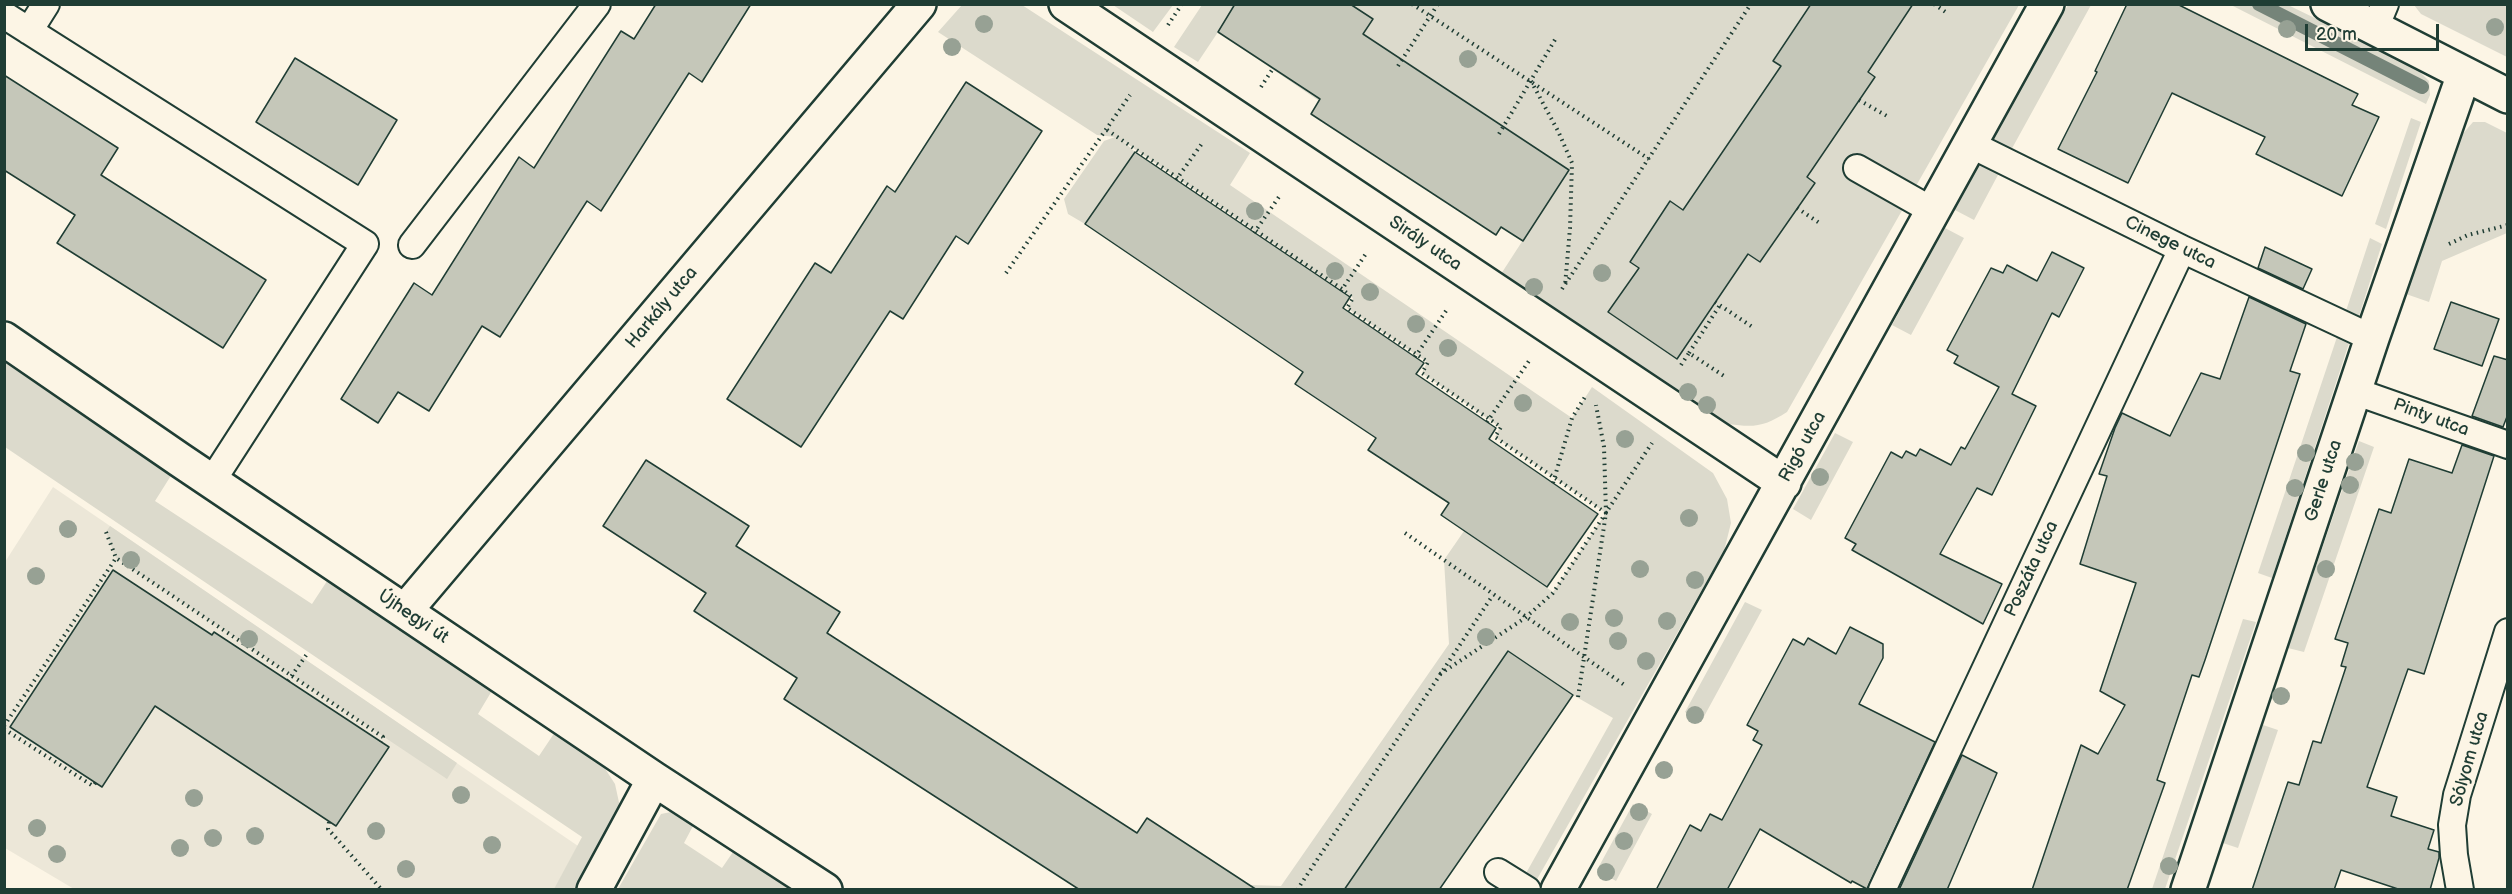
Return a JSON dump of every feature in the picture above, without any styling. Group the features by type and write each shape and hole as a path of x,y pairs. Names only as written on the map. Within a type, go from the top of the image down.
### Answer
{"street":[{"name":"Harkály utca","path":"405,611 919,4"},
{"name":"Sirály utca","path":"1066,4 1546,325 1599,376 1673,410 1784,483"},
{"name":"Rigó utca","path":"1558,890 2047,4"},
{"path":"2328,4 2380,16 2464,74 2508,96"},
{"name":"Gerle utca","path":"2188,890 2354,391 2464,74"},
{"name":"Újhegyi út","path":"4,339 654,779 825,890"},
{"path":"594,890 654,779"}],"lane":[{"path":"29,31 46,4"},
{"path":"412,245 597,4"},
{"path":"4,15 365,244 212,481"},
{"name":"Cinege utca","path":"1970,144 2182,249 2372,338"},
{"path":"1857,168 1933,211"},
{"name":"Poszáta utca","path":"1882,890 2182,249"},
{"name":"Pinty utca","path":"2354,391 2508,445"},
{"name":"Sólyom utca","path":"2460,890 2452,825 2457,795 2508,632"},
{"path":"1498,872 1527,890"}],"path":[{"path":"1412,4 1649,159"},
{"path":"1398,66 1438,4"},
{"path":"1935,4 1947,13"},
{"path":"1489,421 1546,325 1564,286 1748,5"},
{"path":"1499,134 1556,38"},
{"path":"1006,273 1152,62"},
{"path":"1531,81 1572,163 1570,228 1564,286"},
{"path":"1859,100 1887,117"},
{"path":"1177,179 1224,111"},
{"path":"1107,130 1353,298 1347,308 1428,362 1422,373 1501,428 1495,437 1554,481 1606,513"},
{"path":"1255,232 1303,163"},
{"path":"1797,208 1821,224"},
{"path":"1341,290 1389,221"},
{"path":"1416,355 1471,275"},
{"path":"1715,303 1754,328"},
{"path":"1689,353 1720,305"},
{"path":"1554,481 1572,418 1599,376"},
{"path":"1578,697 1606,513 1599,376"},
{"path":"1440,674 1525,618 1553,593 1673,410"},
{"path":"106,532 116,558 290,679 383,737 381,742"},
{"path":"1405,533 1659,709"},
{"path":"96,782 93,786 4,728 116,558"},
{"path":"1297,890 1493,595"},
{"path":"290,679 307,654"},
{"path":"329,822 328,829 382,890"}],"shaded area":[{"path":"962,5 1022,5 1250,153 1230,185 1572,418 1592,387 1713,473 1727,499 1731,523 1724,551 1536,881 1525,875 1613,718 1573,695 1508,651 1345,889 1247,889 1250,885 1281,886 1449,644 1444,560 1464,531 1553,592 1606,513 1495,437 1500,427 1422,373 1427,362 1347,308 1353,298 1123,141 1135,152 1085,224 1068,214 1064,199 1104,141 1115,137 1097,135 938,32"},
{"path":"1113,5 1173,5 1153,32"},
{"path":"1202,5 2019,5 1916,186 1881,166 1870,186 1904,207 1787,412 1766,423 1746,426 1729,424 1501,274 1523,240 1218,32 1198,62 1174,47"},
{"path":"2068,5 2091,5 2010,152 1991,142"},
{"path":"2231,5 2288,5 2415,67 2429,81 2430,95 2426,104"},
{"path":"2414,5 2507,5 2507,57 2421,14"},
{"path":"2411,118 2421,122 2386,229 2375,224"},
{"path":"2473,122 2485,122 2507,133 2507,233 2442,261 2429,302 2406,294 2450,160 2461,136"},
{"path":"1979,161 1999,173 1974,220 1953,209"},
{"path":"1945,228 1964,238 1911,335 1892,325"},
{"path":"2370,238 2382,244 2357,322 2344,317"},
{"path":"2338,334 2350,340 2272,578 2258,573"},
{"path":"4,361 172,474 155,501 312,604 329,578 493,689 478,714 539,756 555,732 604,767 615,784 620,807 574,889 554,889 582,837 5,447"},
{"path":"1835,433 1853,442 1811,520 1793,509"},
{"path":"2359,441 2374,447 2304,652 2288,648"},
{"path":"53,487 578,846 554,890 74,889 5,848 5,562"},
{"path":"110,526 457,763 447,779 116,558 106,532"},
{"path":"1745,602 1762,610 1701,722 1685,712"},
{"path":"2243,619 2256,622 2165,889 2152,889"},
{"path":"2263,725 2278,730 2238,848 2223,843"},
{"path":"1633,804 1652,814 1616,881 1597,870"},
{"path":"671,812 693,826 684,843 722,868 733,852 791,889 618,889 661,814"}],"building":[{"path":"656,4 751,4 702,82 689,73 601,211 587,201 500,337 482,326 429,411 398,392 378,423 341,399 414,283 432,295 519,157 534,168 621,31 634,39"},
{"path":"1235,4 1350,4 1373,19 1363,34 1569,170 1523,241 1501,227 1496,235 1311,114 1320,99 1218,32"},
{"path":"1811,4 1913,4 1868,72 1875,77 1807,177 1815,183 1760,262 1748,254 1677,359 1608,312 1639,268 1630,262 1670,201 1683,210 1781,66 1773,61"},
{"path":"2127,4 2177,4 2358,94 2352,105 2379,117 2342,196 2256,154 2265,137 2172,93 2128,183 2058,149 2097,72 2095,71"},
{"path":"295,58 397,120 358,185 256,122"},
{"path":"4,75 118,148 101,175 266,280 223,348 57,243 75,215 4,170"},
{"path":"966,82 1042,131 968,244 956,236 903,319 890,311 801,447 727,399 815,263 831,273 887,186 895,192"},
{"path":"1135,152 1350,297 1343,308 1424,363 1416,374 1496,428 1489,439 1598,514 1547,587 1441,515 1449,503 1368,450 1376,438 1295,384 1303,372 1085,224"},
{"path":"2265,247 2312,269 2303,289 2258,268"},
{"path":"2052,252 2084,268 2059,317 2052,313 2012,394 2036,406 1992,495 1977,488 1940,554 2002,584 1983,624 1852,550 1856,544 1845,538 1891,452 1902,458 1906,451 1916,456 1920,449 1951,465 1961,447 1965,449 1999,387 1954,363 1958,356 1947,350 1991,268 2003,273 2007,265 2037,281"},
{"path":"2249,297 2306,324 2290,371 2300,374 2199,677 2192,675 2157,780 2165,783 2127,890 2032,890 2081,745 2098,754 2125,705 2100,691 2136,583 2080,564 2107,476 2099,474 2115,428 2122,413 2170,436 2201,373 2220,379"},
{"path":"2451,302 2499,319 2482,366 2434,349"},
{"path":"2494,356 2508,360 2508,414 2503,427 2472,416"},
{"path":"2462,445 2494,456 2424,674 2408,669 2367,787 2397,797 2391,816 2434,830 2428,849 2439,852 2439,858 2430,890 2401,890 2341,870 2334,890 2252,890 2288,782 2299,785 2313,741 2321,743 2346,667 2341,666 2348,643 2335,639 2379,509 2391,513 2409,459 2452,473"},
{"path":"646,460 749,526 736,546 840,612 827,633 1137,833 1147,818 1257,890 1080,890 784,699 797,678 694,611 706,593 603,526"},
{"path":"113,570 212,635 214,632 389,747 336,826 155,706 102,787 10,727"},
{"path":"1850,627 1883,644 1883,658 1859,704 1935,742 1867,889 1852,881 1851,883 1760,829 1727,890 1656,890 1690,825 1701,831 1710,814 1722,820 1762,745 1753,740 1758,731 1747,725 1793,639 1804,645 1808,638 1836,654"},
{"path":"1508,651 1573,695 1504,796 1439,890 1344,890"},
{"path":"1962,755 1997,773 1947,890 1899,890"}],"waterway":[{"path":"2259,4 2422,87"}]}
